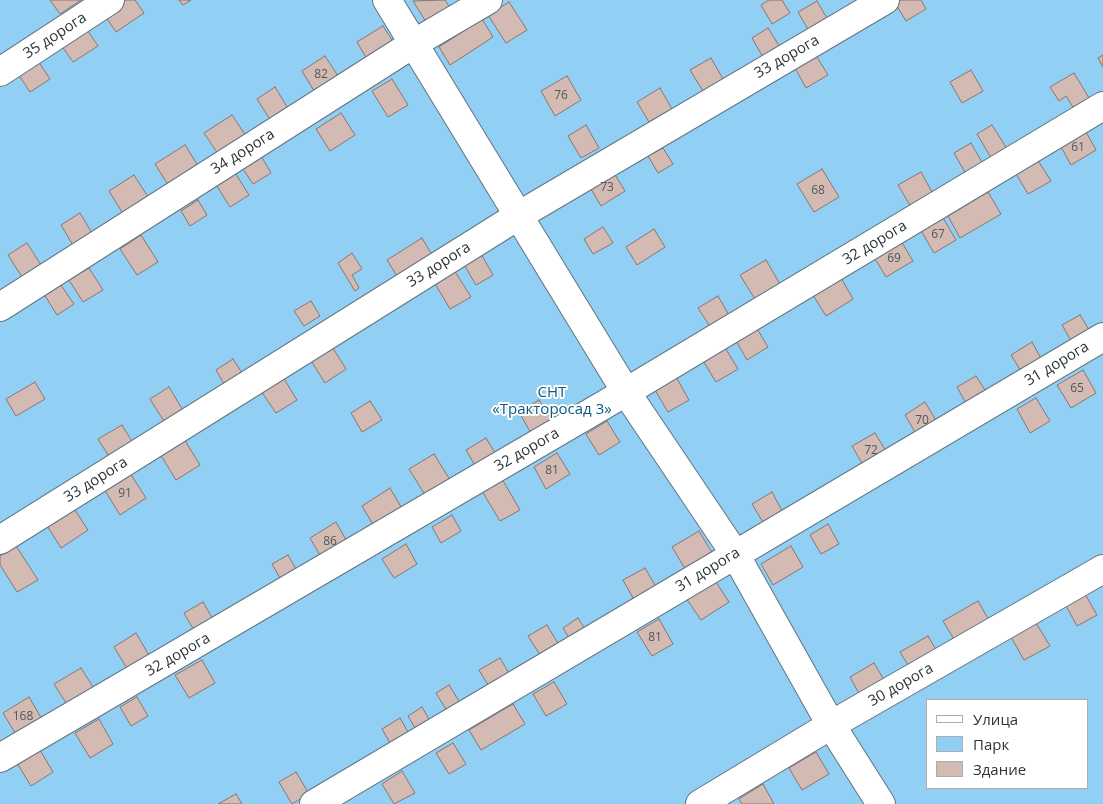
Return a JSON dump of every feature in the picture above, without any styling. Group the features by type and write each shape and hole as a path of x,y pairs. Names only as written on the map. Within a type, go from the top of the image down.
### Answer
{"street":[{"name":"35 дорога","path":"0,72 110,0"},
{"path":"388,0 626,392 735,554 831,725 881,804"},
{"name":"34 дорога","path":"0,306 413,44 488,0"},
{"name":"33 дорога","path":"0,540 518,216 885,0"},
{"name":"32 дорога","path":"0,758 626,392 1103,106"},
{"name":"31 дорога","path":"314,804 1103,337"},
{"name":"30 дорога","path":"700,804 831,725 1103,569"}],"green space":[{"name":"СНТ «Тракторосад 3»","path":"0,0 1103,0 1103,804 0,804"}],"building":[{"path":"50,0 81,0 60,14"},
{"path":"125,0 135,0 144,13 116,32 104,14"},
{"path":"179,0 191,0 183,5"},
{"path":"445,0 451,10 428,25 413,1"},
{"path":"769,0 782,0 790,13 772,24 761,5"},
{"path":"901,0 921,0 926,9 906,21 895,3"},
{"path":"817,1 828,20 809,31 798,12"},
{"path":"509,2 527,30 506,43 488,15"},
{"path":"482,19 493,37 450,65 439,47"},
{"path":"84,25 98,46 73,62 59,42"},
{"path":"383,26 394,43 367,59 357,42"},
{"path":"768,28 781,49 764,59 752,38"},
{"path":"815,54 828,75 806,88 794,66"},
{"path":"1103,55 1103,67 1098,58"},
{"path":"325,56 340,79 316,94 302,71"},
{"path":"36,58 50,79 30,92 16,71"},
{"path":"711,58 723,79 703,91 690,70"},
{"path":"971,70 983,91 962,103 950,82"},
{"path":"1074,73 1089,98 1073,107 1066,96 1059,101 1050,87"},
{"path":"567,76 581,100 555,116 541,91"},
{"path":"392,79 408,105 388,117 372,91"},
{"path":"275,87 289,110 271,121 257,99"},
{"path":"660,88 672,109 649,122 637,102"},
{"path":"341,113 355,135 330,151 316,129"},
{"path":"232,115 248,139 220,157 204,133"},
{"path":"586,125 599,148 581,158 568,136"},
{"path":"992,125 1009,152 993,161 977,134"},
{"path":"1085,130 1096,150 1071,165 1060,145"},
{"path":"971,143 983,164 966,174 954,153"},
{"path":"185,145 200,169 170,188 155,164"},
{"path":"663,148 673,164 658,173 648,156"},
{"path":"260,154 271,173 253,184 241,166"},
{"path":"1037,159 1051,181 1028,194 1015,172"},
{"path":"822,169 839,197 814,212 797,184"},
{"path":"612,170 625,191 601,206 588,184"},
{"path":"234,171 249,195 230,207 215,183"},
{"path":"921,172 933,194 911,207 898,185"},
{"path":"134,175 150,200 125,217 109,191"},
{"path":"988,192 1001,214 960,238 948,216"},
{"path":"198,200 207,215 190,226 181,211"},
{"path":"80,213 92,233 73,245 61,225"},
{"path":"942,216 956,240 934,253 920,229"},
{"path":"603,227 613,243 593,254 584,239"},
{"path":"654,229 665,247 637,265 626,247"},
{"path":"141,235 158,262 137,275 120,249"},
{"path":"422,238 432,255 397,276 387,260"},
{"path":"901,241 913,261 886,277 874,257"},
{"path":"27,243 41,265 22,277 8,255"},
{"path":"480,252 493,275 476,285 463,263"},
{"path":"352,253 362,269 352,275 359,288 355,291 338,263"},
{"path":"766,260 780,284 755,299 740,275"},
{"path":"89,268 103,290 83,302 69,280"},
{"path":"454,270 471,297 450,309 434,282"},
{"path":"841,278 853,299 826,316 813,295"},
{"path":"58,281 74,304 57,315 42,291"},
{"path":"718,296 730,317 711,328 698,308"},
{"path":"311,301 320,316 304,326 294,311"},
{"path":"1080,315 1091,333 1073,344 1062,325"},
{"path":"756,327 768,347 747,360 735,339"},
{"path":"1032,342 1044,364 1024,376 1011,355"},
{"path":"331,345 346,369 325,383 310,359"},
{"path":"724,346 738,369 716,382 702,359"},
{"path":"233,359 242,373 224,384 216,370"},
{"path":"1083,370 1096,393 1071,408 1057,385"},
{"path":"976,376 988,395 968,407 957,387"},
{"path":"283,377 297,400 276,413 261,391"},
{"path":"676,377 689,400 668,412 655,390"},
{"path":"35,382 45,399 16,416 6,399"},
{"path":"169,387 184,412 165,423 150,399"},
{"path":"1036,398 1050,421 1030,433 1017,409"},
{"path":"539,400 553,423 532,435 519,412"},
{"path":"370,401 382,420 362,432 351,413"},
{"path":"925,402 940,427 919,439 905,415"},
{"path":"607,421 620,442 599,455 586,434"},
{"path":"122,425 133,443 110,458 98,439"},
{"path":"875,433 889,456 866,470 852,446"},
{"path":"486,438 497,456 477,469 466,450"},
{"path":"184,439 200,465 176,480 160,454"},
{"path":"557,453 570,474 546,489 534,467"},
{"path":"434,454 450,480 425,495 409,469"},
{"path":"130,473 146,498 120,515 104,489"},
{"path":"502,479 520,510 500,521 482,491"},
{"path":"390,488 404,512 375,528 362,506"},
{"path":"772,492 786,518 767,529 752,504"},
{"path":"73,507 88,530 61,548 46,524"},
{"path":"452,515 461,531 441,543 432,527"},
{"path":"336,522 350,547 324,562 310,538"},
{"path":"828,524 839,544 821,554 810,535"},
{"path":"699,531 714,556 687,572 672,547"},
{"path":"406,544 417,564 394,578 382,559"},
{"path":"16,546 38,580 17,592 0,565 0,556"},
{"path":"791,546 803,567 773,585 761,564"},
{"path":"288,555 300,576 284,585 272,564"},
{"path":"645,568 658,590 636,603 623,580"},
{"path":"714,579 729,602 701,620 686,598"},
{"path":"1084,592 1097,615 1077,626 1065,604"},
{"path":"978,601 990,622 955,641 943,621"},
{"path":"203,602 214,621 195,632 184,613"},
{"path":"578,618 590,637 574,646 563,628"},
{"path":"659,619 673,644 652,656 637,632"},
{"path":"1036,623 1050,646 1024,660 1011,637"},
{"path":"547,625 562,650 544,661 528,636"},
{"path":"136,633 150,657 128,670 114,647"},
{"path":"928,636 939,655 911,670 900,652"},
{"path":"500,658 513,680 493,693 479,670"},
{"path":"202,660 215,683 189,698 175,675"},
{"path":"874,663 887,685 862,699 850,677"},
{"path":"81,668 95,690 68,706 54,684"},
{"path":"554,682 567,704 546,716 533,694"},
{"path":"449,685 462,706 449,714 436,693"},
{"path":"29,697 43,721 17,736 3,713"},
{"path":"137,697 148,716 131,726 120,707"},
{"path":"513,704 525,724 481,750 469,730"},
{"path":"422,707 433,726 419,735 408,716"},
{"path":"400,718 411,737 393,748 382,729"},
{"path":"99,719 113,744 90,758 75,733"},
{"path":"453,743 466,764 449,774 436,753"},
{"path":"40,750 53,772 31,786 17,763"},
{"path":"816,752 829,774 802,790 789,768"},
{"path":"402,771 415,793 394,804 382,784"},
{"path":"296,772 309,794 292,804 279,782"},
{"path":"763,784 774,804 742,804 739,799"},
{"path":"236,794 242,804 218,804"}]}
